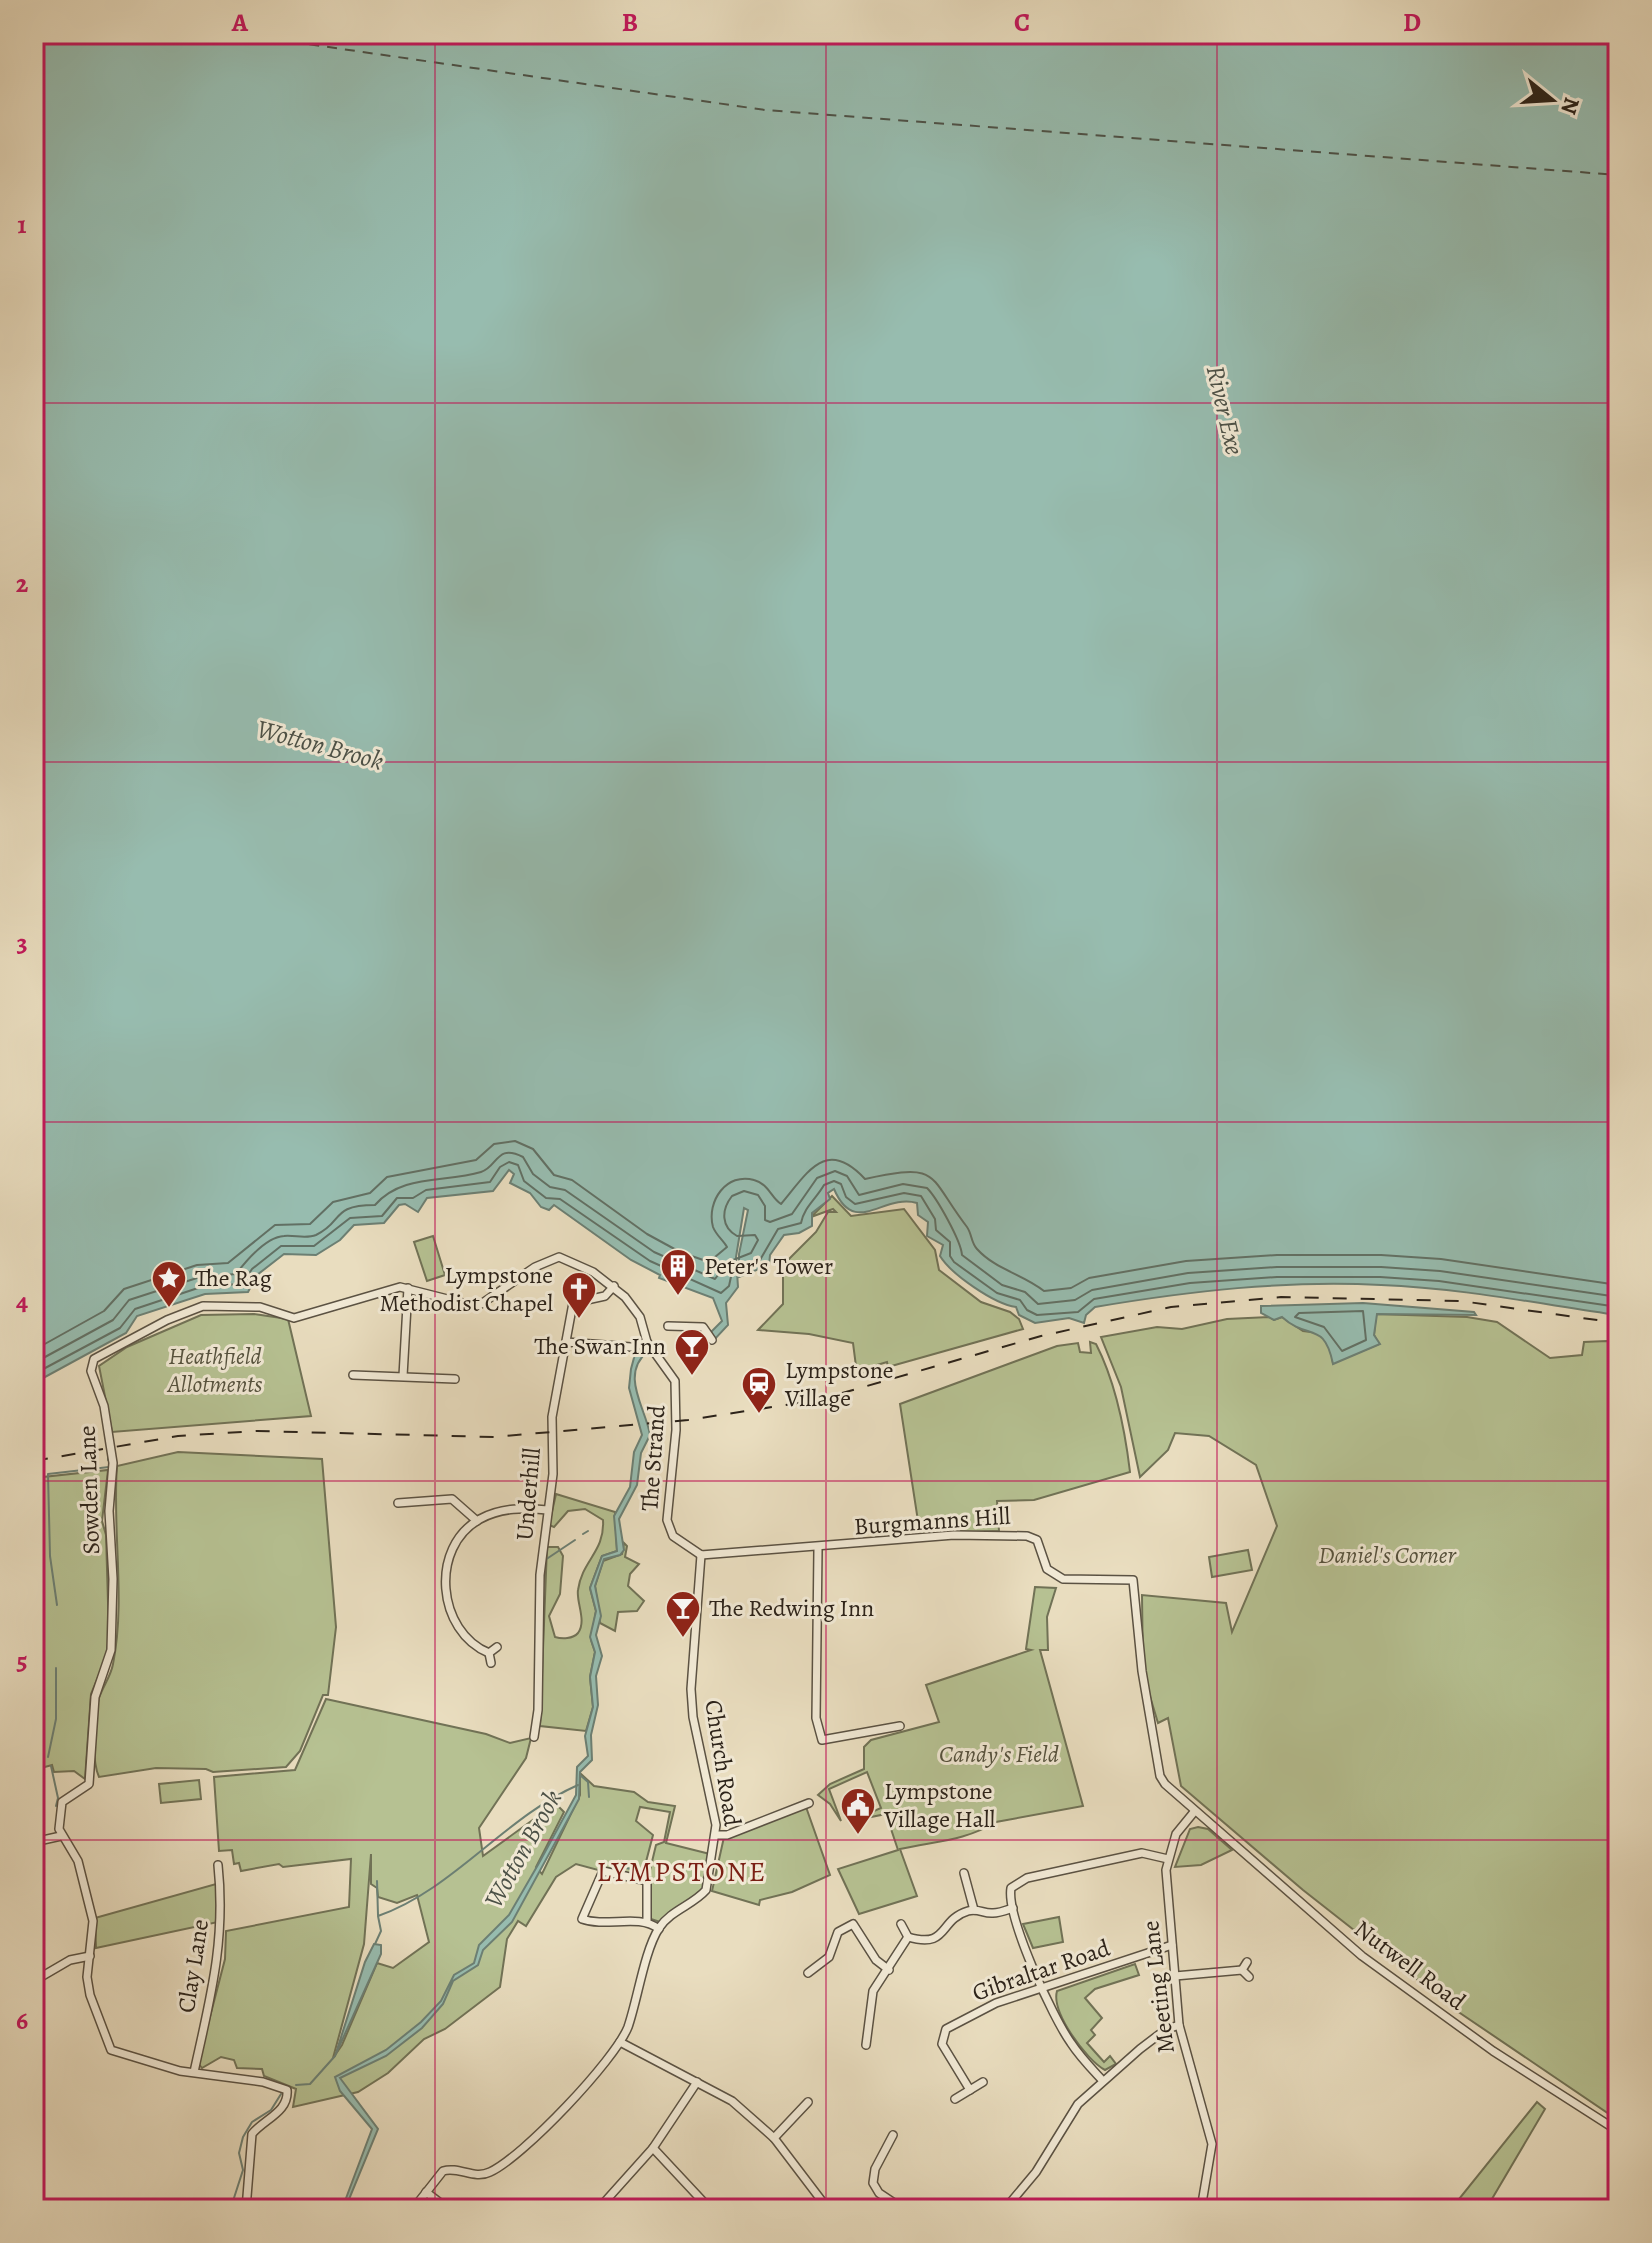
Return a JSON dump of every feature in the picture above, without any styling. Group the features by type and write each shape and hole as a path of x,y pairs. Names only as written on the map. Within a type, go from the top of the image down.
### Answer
{"street":[{"name":"The Strand","path":"559,1257 614,1286 640,1317 647,1342 671,1373 677,1389 674,1464 666,1511 668,1528 673,1536 701,1555"},
{"name":"Sowden Lane","path":"61,1836 59,1806 89,1784 95,1697 111,1650 113,1579 109,1511 113,1463 104,1406 91,1371 94,1359 167,1320 203,1306 260,1307 294,1318 362,1296 408,1288 465,1304 481,1304 535,1267 559,1257"},
{"name":"Underhill","path":"534,1737 538,1699 540,1575 553,1474 552,1417 573,1303 605,1296 614,1286"},
{"path":"403,1376 408,1288"},
{"path":"668,1326 703,1327 710,1336"},
{"path":"566,1342 631,1347 647,1342"},
{"path":"353,1375 455,1379"},
{"path":"398,1503 421,1495 452,1499 477,1521"},
{"path":"489,1653 481,1650 457,1626 446,1594 445,1578 451,1555 477,1521 517,1508 548,1510"},
{"name":"Burgmanns Hill","path":"701,1555 759,1548 818,1549 954,1535 1027,1536 1037,1540 1047,1569 1063,1579 1133,1580 1142,1671 1160,1776 1194,1812"},
{"path":"818,1549 816,1718 822,1740 900,1726"},
{"name":"Church Road","path":"620,2042 659,1929 672,1914 706,1890 717,1835 692,1710 694,1628 701,1555"},
{"path":"489,1653 497,1647"},
{"path":"489,1653 491,1663"},
{"path":"717,1835 727,1835 809,1803"},
{"name":"Meeting Lane","path":"1194,1812 1176,1834 1168,1859 1179,2025 1212,2144 1201,2209"},
{"name":"Nutwell Road","path":"1194,1812 1362,1956 1493,2051 1618,2131"},
{"path":"34,1842 61,1836 78,1861 87,1887 93,1921 90,1995 111,2050 194,2072 278,2085 288,2092 280,2111 252,2134 246,2209"},
{"path":"1103,2081 1071,2045 1024,1947 1011,1888 1027,1878 1142,1853 1168,1859"},
{"name":"Clay Lane","path":"194,2072 219,1964 222,1927 218,1865"},
{"path":"647,1922 647,1881 603,1871 582,1919 606,1923 647,1922 659,1929"},
{"path":"964,1873 974,1910"},
{"path":"901,1924 908,1937 924,1942 935,1939 953,1918 974,1910 990,1914 1013,1908"},
{"path":"808,1973 829,1957 838,1932 853,1924 876,1960 889,1970"},
{"path":"866,2045 866,2024 873,2010 873,1991 908,1937"},
{"name":"Gibraltar Road","path":"970,2090 942,2044 946,2029 996,2003 1172,1945"},
{"path":"34,1981 61,1964 90,1956"},
{"path":"1242,1970 1247,1962"},
{"path":"1175,1976 1242,1970"},
{"path":"1242,1970 1249,1977"},
{"path":"1005,2209 1036,2172 1067,2117 1103,2081 1165,2030 1179,2025"},
{"path":"413,2209 439,2175 449,2169 480,2176 497,2169 537,2135 620,2042 732,2101 774,2138 828,2209"},
{"path":"601,2206 653,2148 697,2082"},
{"path":"955,2099 983,2082"},
{"path":"774,2138 808,2102"},
{"path":"893,2135 875,2169 873,2183 879,2193 903,2209"},
{"path":"653,2148 710,2209"},
{"path":"426,2192 448,2209"}],"green space":[{"path":"832,1196 851,1216 904,1209 935,1250 939,1270 981,1302 1010,1312 1019,1319 1023,1329 888,1367 887,1362 877,1365 878,1369 857,1374 853,1343 809,1334 758,1330 783,1304 783,1265 816,1232 828,1212 836,1212 833,1209 811,1217"},
{"path":"433,1236 445,1275 427,1281 414,1242"},
{"name":"Heathfield Allotments","path":"254,1314 288,1319 311,1416 112,1432 99,1366 127,1347 201,1315"},
{"name":"Daniel's Corner","path":"1376,1314 1467,1317 1497,1322 1550,1358 1582,1355 1584,1342 1607,1341 1618,1346 1618,2120 1457,2011 1303,1890 1181,1786 1168,1718 1158,1723 1143,1673 1142,1595 1226,1603 1232,1632 1277,1526 1256,1465 1209,1436 1175,1433 1168,1450 1140,1477 1121,1387 1101,1337 1157,1327 1182,1329 1227,1319 1269,1317 1274,1320 1282,1317 1303,1331 1319,1333 1330,1346 1333,1363 1379,1344 1374,1335"},
{"path":"1090,1342 1096,1344 1103,1358 1114,1390 1130,1472 1034,1500 997,1501 999,1531 920,1534 900,1404 1057,1346 1078,1343 1080,1352 1091,1353"},
{"path":"178,1452 322,1459 336,1627 328,1695 323,1695 300,1751 286,1767 213,1772 206,1769 156,1768 99,1777 94,1749 96,1716 99,1698 111,1673 117,1639 117,1466"},
{"path":"108,1470 102,1521 106,1535 109,1636 106,1658 91,1694 85,1779 74,1771 54,1772 52,1765 34,1770 34,1478"},
{"path":"556,1494 615,1512 617,1551 602,1556 590,1588 596,1611 591,1640 595,1652 590,1677 593,1707 586,1731 540,1726 547,1547 558,1547 563,1556 560,1594 549,1616 555,1637 570,1637 581,1628 580,1580 603,1531 603,1520 585,1509 568,1511 554,1527 549,1525"},
{"path":"624,1543 627,1546 625,1557 639,1564 630,1574 628,1586 644,1601 637,1611 618,1612 615,1631 600,1623 595,1586 603,1561 622,1554"},
{"path":"1248,1550 1252,1570 1212,1577 1209,1557"},
{"name":"Candy's Field","path":"1035,1587 1056,1588 1047,1617 1048,1650 1040,1650 1083,1806 996,1822 961,1837 900,1849 917,1896 859,1914 838,1869 898,1850 886,1814 866,1818 865,1815 881,1808 867,1772 829,1789 841,1821 830,1804 818,1795 830,1784 864,1769 864,1747 871,1740 939,1722 926,1685 1031,1650 1026,1649"},
{"path":"326,1699 486,1734 510,1743 531,1738 526,1758 479,1828 483,1856 552,1806 558,1806 564,1812 536,1867 542,1874 580,1795 580,1773 594,1786 634,1792 648,1802 675,1806 666,1843 710,1854 703,1889 660,1922 651,1919 650,1870 656,1845 664,1842 670,1812 640,1807 636,1821 653,1835 642,1877 604,1867 598,1870 576,1864 556,1877 526,1926 518,1921 507,1939 500,1987 445,2029 424,2039 388,2073 358,2092 293,2107 296,2089 264,2076 262,2069 237,2068 234,2060 221,2057 202,2068 198,2063 225,1959 226,1931 349,1907 351,1859 283,1867 279,1864 241,1871 239,1863 234,1864 232,1850 219,1851 214,1777 295,1770","holes":["371,1854 371,1884 377,1888 378,1897 397,1903 417,1895 429,1942 393,1968 377,1963 342,2045 333,2058 364,1944"]},
{"path":"199,1780 201,1799 161,1803 159,1784"},
{"path":"806,1807 830,1875 792,1892 760,1900 759,1905 712,1891 724,1837"},
{"path":"1190,1829 1208,1829 1232,1850 1201,1865 1175,1867"},
{"path":"216,1884 218,1922 96,1948 95,1918"},
{"path":"1059,1917 1063,1942 1033,1948 1023,1924"},
{"path":"1135,1964 1139,1975 1095,1989 1085,1998 1102,2018 1091,2030 1095,2035 1087,2043 1104,2062 1110,2056 1116,2064 1105,2070 1072,2035 1059,2011 1057,1991"},
{"path":"1537,2102 1545,2109 1486,2209 1451,2209"}],"water":[{"path":"34,34 1618,34 1618,1315 1441,1289 1309,1284 1166,1296 1095,1307 1086,1315 1084,1323 1069,1318 1035,1323 1019,1315 1016,1307 996,1300 953,1271 940,1256 943,1245 927,1236 928,1222 918,1215 917,1203 893,1203 861,1212 851,1210 842,1203 834,1189 828,1193 830,1199 812,1213 812,1226 799,1233 784,1235 770,1255 769,1265 739,1277 739,1254 748,1210 744,1208 736,1257 738,1287 726,1303 728,1325 714,1340 711,1332 722,1321 713,1298 659,1278 660,1275 631,1260 554,1205 549,1210 541,1207 530,1193 510,1183 514,1174 509,1170 493,1191 427,1198 418,1212 405,1204 399,1205 384,1223 354,1225 340,1240 316,1255 284,1254 257,1275 248,1292 205,1294 137,1316 126,1333 34,1383"},
{"path":"1363,1303 1474,1312 1476,1315 1377,1314 1374,1335 1380,1344 1333,1364 1325,1341 1320,1336 1282,1317 1274,1320 1261,1313 1261,1306"},
{"path":"645,1346 648,1351 640,1360 635,1381 650,1435 641,1453 637,1485 619,1519 624,1550 620,1555 604,1559 595,1586 601,1616 596,1635 602,1656 596,1676 598,1705 591,1735 592,1760 580,1772 579,1799 512,1922 483,1950 478,1965 453,1981 443,2004 422,2028 386,2056 340,2078 378,2129 345,2209 342,2209 372,2129 340,2091 335,2077 386,2050 421,2022 441,2001 454,1975 474,1963 479,1945 509,1915 576,1795 577,1767 588,1756 585,1736 593,1707 590,1677 595,1652 590,1637 596,1611 590,1588 602,1556 617,1551 614,1516 630,1487 634,1452 642,1435 629,1388 631,1369 635,1354"},
{"path":"374,1944 381,1945 381,1954 335,2056 365,1962"}],"waterway":[{"path":"57,1605 50,1556 48,1474 109,1467"},
{"path":"583,1534 588,1531"},
{"path":"545,1560 575,1540"},
{"path":"48,1757 56,1719 56,1668"},
{"path":"51,1766 58,1798 56,1806"},
{"path":"580,1775 588,1782 589,1797"},
{"name":"Wotton Brook","path":"375,1944 381,1931 378,1916 431,1889 526,1815 578,1785"},
{"path":"622,1867 639,1871"},
{"path":"377,1881 378,1915"},
{"path":"296,2085 310,2084 335,2056"},
{"path":"238,2209 233,2201 243,2170 239,2153 243,2137 252,2122 271,2110 281,2094"}],"ferry route":[{"path":"238,34 765,110 1618,175"}],"railway":[{"path":"34,1461 178,1436 257,1431 494,1437 688,1420 818,1400 1041,1336 1171,1307 1281,1297 1461,1301 1618,1323"}],"place":[{"name":"Peter's Tower","path":"678,1297"},
{"name":"The Rag","path":"169,1309"},
{"name":"Lympstone Methodist Chapel","path":"579,1320"},
{"name":"The Swan Inn","path":"692,1377"},
{"name":"Lympstone Village","path":"759,1415"},
{"name":"The Redwing Inn","path":"683,1639"},
{"name":"Lympstone Village Hall","path":"858,1836"}],"district":[{"name":"LYMPSTONE","path":"682,1872"}],"water label":[{"name":"River Exe","path":"1225,410"}]}
